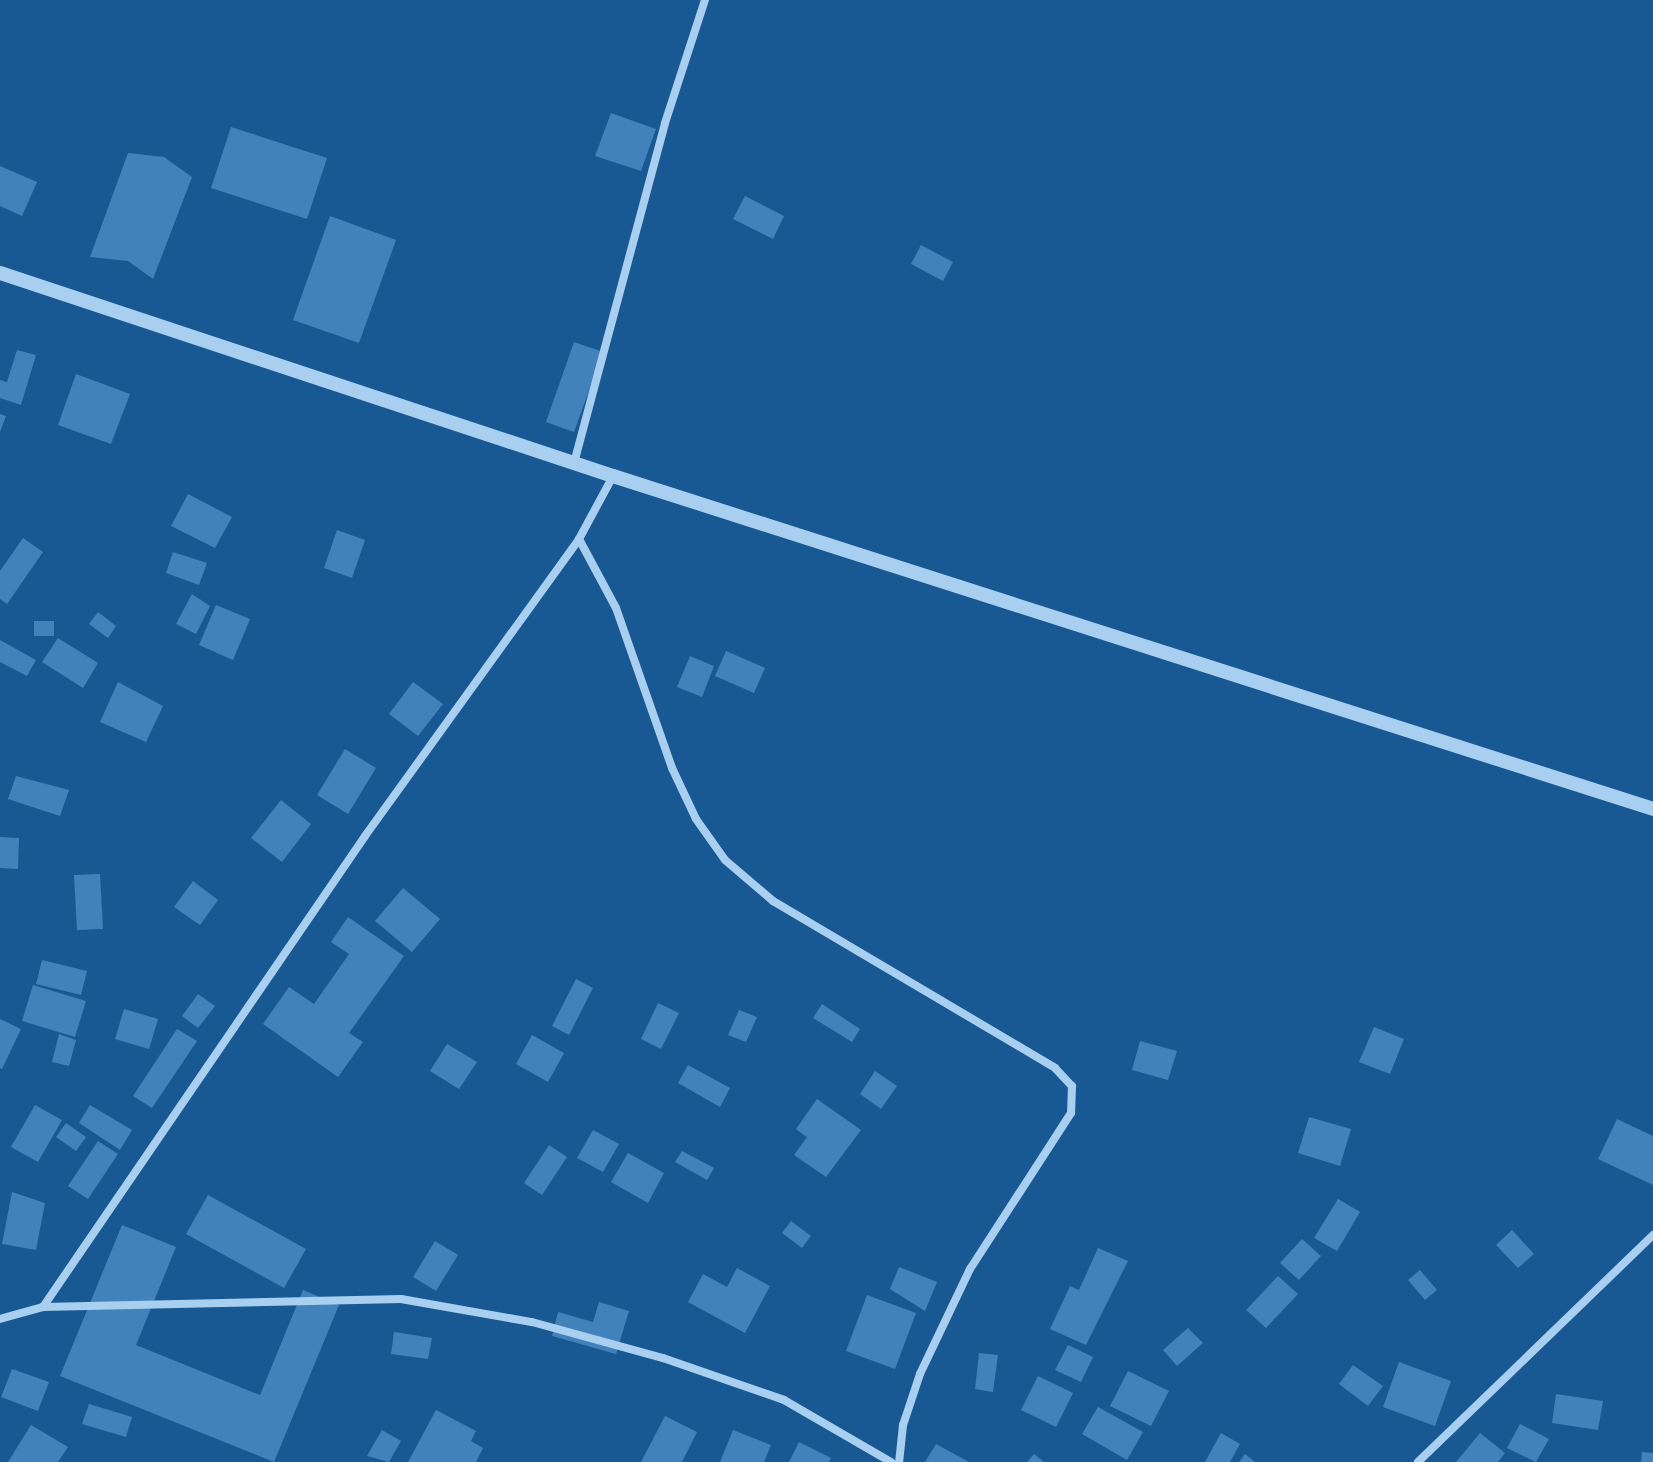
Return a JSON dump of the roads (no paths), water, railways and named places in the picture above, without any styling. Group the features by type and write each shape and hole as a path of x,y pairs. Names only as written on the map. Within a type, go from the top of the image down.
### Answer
{"street":[{"path":"574,463 665,123 705,0"},
{"path":"0,273 613,476 1653,809"},
{"path":"43,1307 365,836 579,539 613,476"},
{"path":"579,539 616,608 672,768 696,819 725,860 773,901 1055,1068 1072,1086 1071,1113 970,1269 920,1374 903,1425 899,1462"},
{"path":"1418,1462 1653,1235"},
{"path":"0,1319 43,1307 401,1299 532,1322 663,1358 784,1400 891,1462"},
{"path":"1426,1454 1436,1462"}]}
